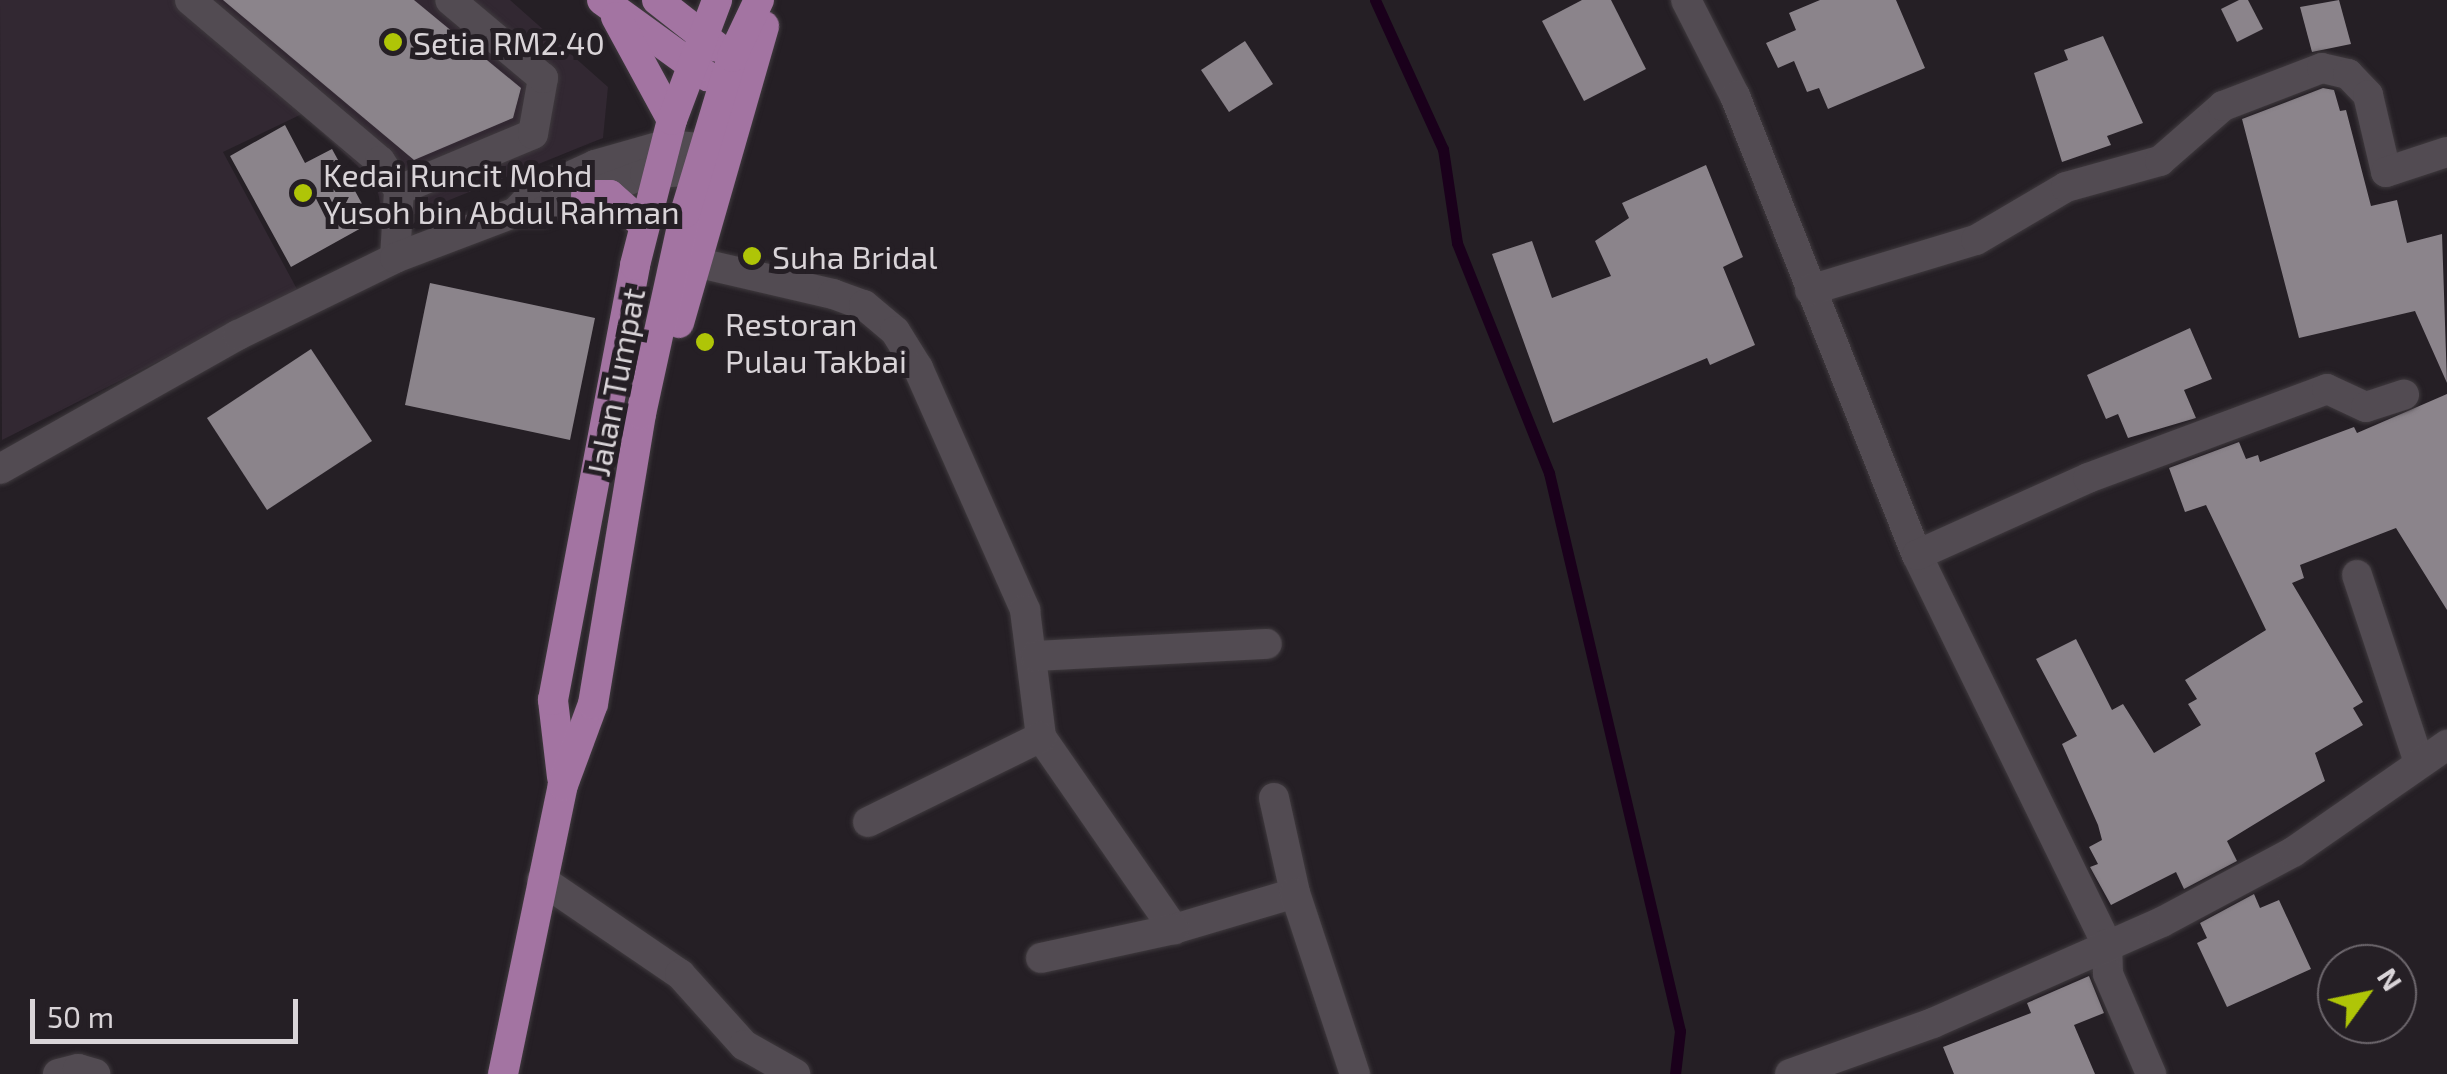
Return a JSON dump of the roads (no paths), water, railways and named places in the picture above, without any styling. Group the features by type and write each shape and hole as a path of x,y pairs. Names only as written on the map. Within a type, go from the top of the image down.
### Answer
{"main road":[{"path":"657,0 697,52"},
{"name":"Jalan Tumpat","path":"563,785 552,700 644,226 665,146 717,0"},
{"name":"Jalan Tumpat","path":"503,1074 563,785 593,704 641,414 700,159 728,72 759,0"},
{"path":"641,414 698,263 774,0"},
{"path":"606,4 728,72"},
{"path":"606,4 665,146"},
{"path":"586,195 610,195 644,226"}],"street":[{"path":"190,0 380,161 399,190 395,258"},
{"path":"399,190 533,134 543,78 450,0"},
{"path":"1686,0 1735,96 1917,555 2107,944 2108,974 2152,1074"},
{"path":"1810,290 1976,240 2066,187 2160,161 2223,106 2322,68 2348,74 2368,95 2386,172 2447,152"},
{"path":"0,469 238,336 395,258 516,212 542,212 586,195 665,146"},
{"path":"516,212 534,192 665,146 700,159"},
{"path":"698,263 833,294 864,305 894,332 994,536 1025,610 1036,656 1041,737 1174,930"},
{"path":"1917,555 2088,478 2327,388 2366,407 2404,395"},
{"path":"2357,575 2419,762"},
{"path":"1036,656 1267,644"},
{"path":"868,822 1041,737"},
{"path":"1790,1074 1933,1023 2074,966 2107,944 2162,922 2293,852 2447,746"},
{"path":"1274,798 1295,893 1355,1074"},
{"path":"542,880 680,974 744,1045 794,1074"},
{"path":"1041,958 1174,930 1295,893"},
{"path":"58,1074 78,1068 95,1074"}],"waterway":[{"path":"1375,0 1443,149 1457,243 1549,473 1680,1031 1675,1074"}],"place":[{"name":"Setia RM2.40","path":"393,42"},
{"name":"Kedai Runcit Mohd Yusoh bin Abdul Rahman","path":"303,193"},
{"name":"Suha Bridal","path":"752,256"},
{"name":"Restoran Pulau Takbai","path":"705,342"}]}
